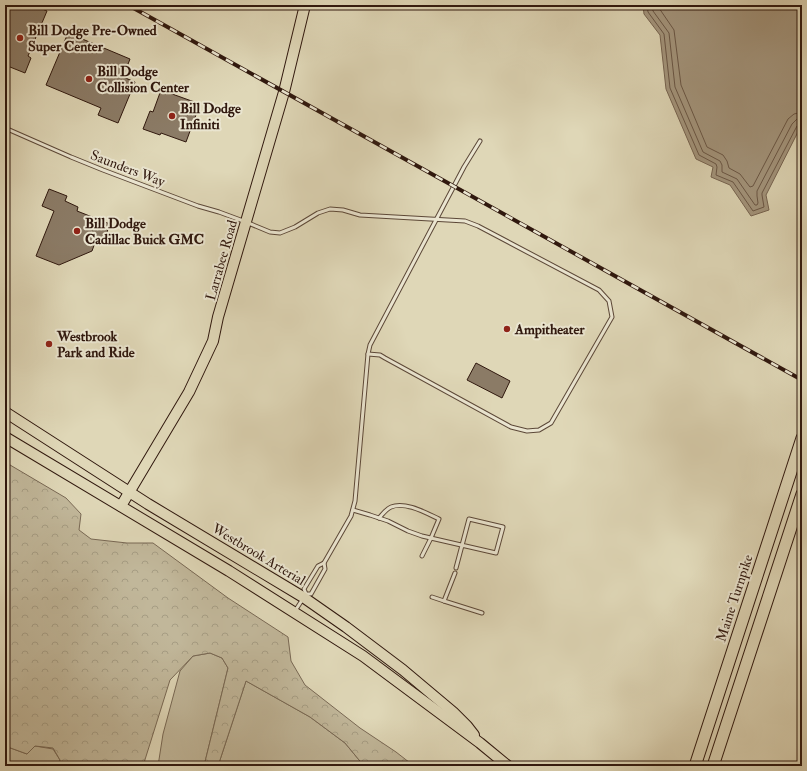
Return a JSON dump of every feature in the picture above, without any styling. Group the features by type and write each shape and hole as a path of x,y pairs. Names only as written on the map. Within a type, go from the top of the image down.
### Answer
{"highway":[{"name":"Maine Turnpike","path":"695,766 802,438"},
{"path":"713,766 802,494"}],"main road":[{"name":"Larrabee Road","path":"121,506 189,392 213,341 218,317 284,92 305,5"},
{"name":"Westbrook Arterial","path":"5,412 129,492 304,596 402,670 458,716 480,743"},
{"name":"Westbrook Arterial","path":"5,437 229,571 363,656 480,743 508,766"}],"lane":[{"name":"Saunders Way","path":"5,128 71,157 166,195 219,212 270,232 280,233 295,227 318,213 330,209 343,210 360,215 465,221 478,226 599,290 609,301 612,317 551,423 539,430 527,431 511,427 380,355 368,354"},
{"path":"295,612 304,596 304,589 318,566 324,563 351,516 355,501 370,345 464,167 480,141"},
{"path":"379,518 390,507 400,505 414,508 439,519 422,556"},
{"path":"352,510 379,518 415,534 431,538 462,545 496,553 503,527 469,520 462,545 456,568"},
{"path":"304,596 312,594 325,569 324,563"},
{"path":"444,602 455,573"},
{"path":"432,596 444,602 482,613"}],"green space":[{"path":"5,462 66,498 81,514 79,530 91,539 127,543 153,543 228,598 288,637 291,661 305,685 360,728 414,766 364,766 345,743 310,717 246,681 218,766 204,766 228,668 222,658 210,653 193,656 170,680 143,766 59,766 60,760 53,748 35,746 27,754 5,746"},
{"path":"210,653 222,658 228,668 204,766 158,766 163,734 180,671 193,656"},
{"path":"246,681 310,717 345,743 364,766 218,766"},
{"path":"5,746 27,754 35,746 53,749 60,760 59,766 5,766"}],"water":[{"path":"643,5 802,5 802,124 766,195 769,210 751,216 730,185 711,177 713,167 696,159 666,89 660,35 644,14"}],"building":[{"name":"Bill Dodge Pre-Owned Super Center","path":"5,5 33,5 47,11 28,56 31,58 25,73 5,65"},
{"name":"Bill Dodge Collision Center","path":"68,33 130,59 123,77 135,82 118,123 98,115 101,108 46,85"},
{"name":"Bill Dodge Infiniti","path":"161,90 200,104 186,142 161,133 160,135 143,129 150,111 153,112"},
{"name":"Bill Dodge Cadillac Buick GMC","path":"49,189 67,196 65,201 78,207 77,211 110,224 104,240 97,237 92,251 59,265 36,256 54,211 42,206"},
{"path":"476,363 510,381 502,398 467,380"}],"railway":[{"path":"128,5 802,380"},
{"path":"246,5 259,8"}],"place":[{"name":"Bill Dodge Pre-Owned Super Center","path":"20,38"},
{"name":"Bill Dodge Collision Center","path":"89,79"},
{"name":"Bill Dodge Infiniti","path":"172,116"},
{"name":"Bill Dodge Cadillac Buick GMC","path":"77,231"},
{"name":"Ampitheater","path":"507,329"},
{"name":"Westbrook Park and Ride","path":"49,344"}]}
